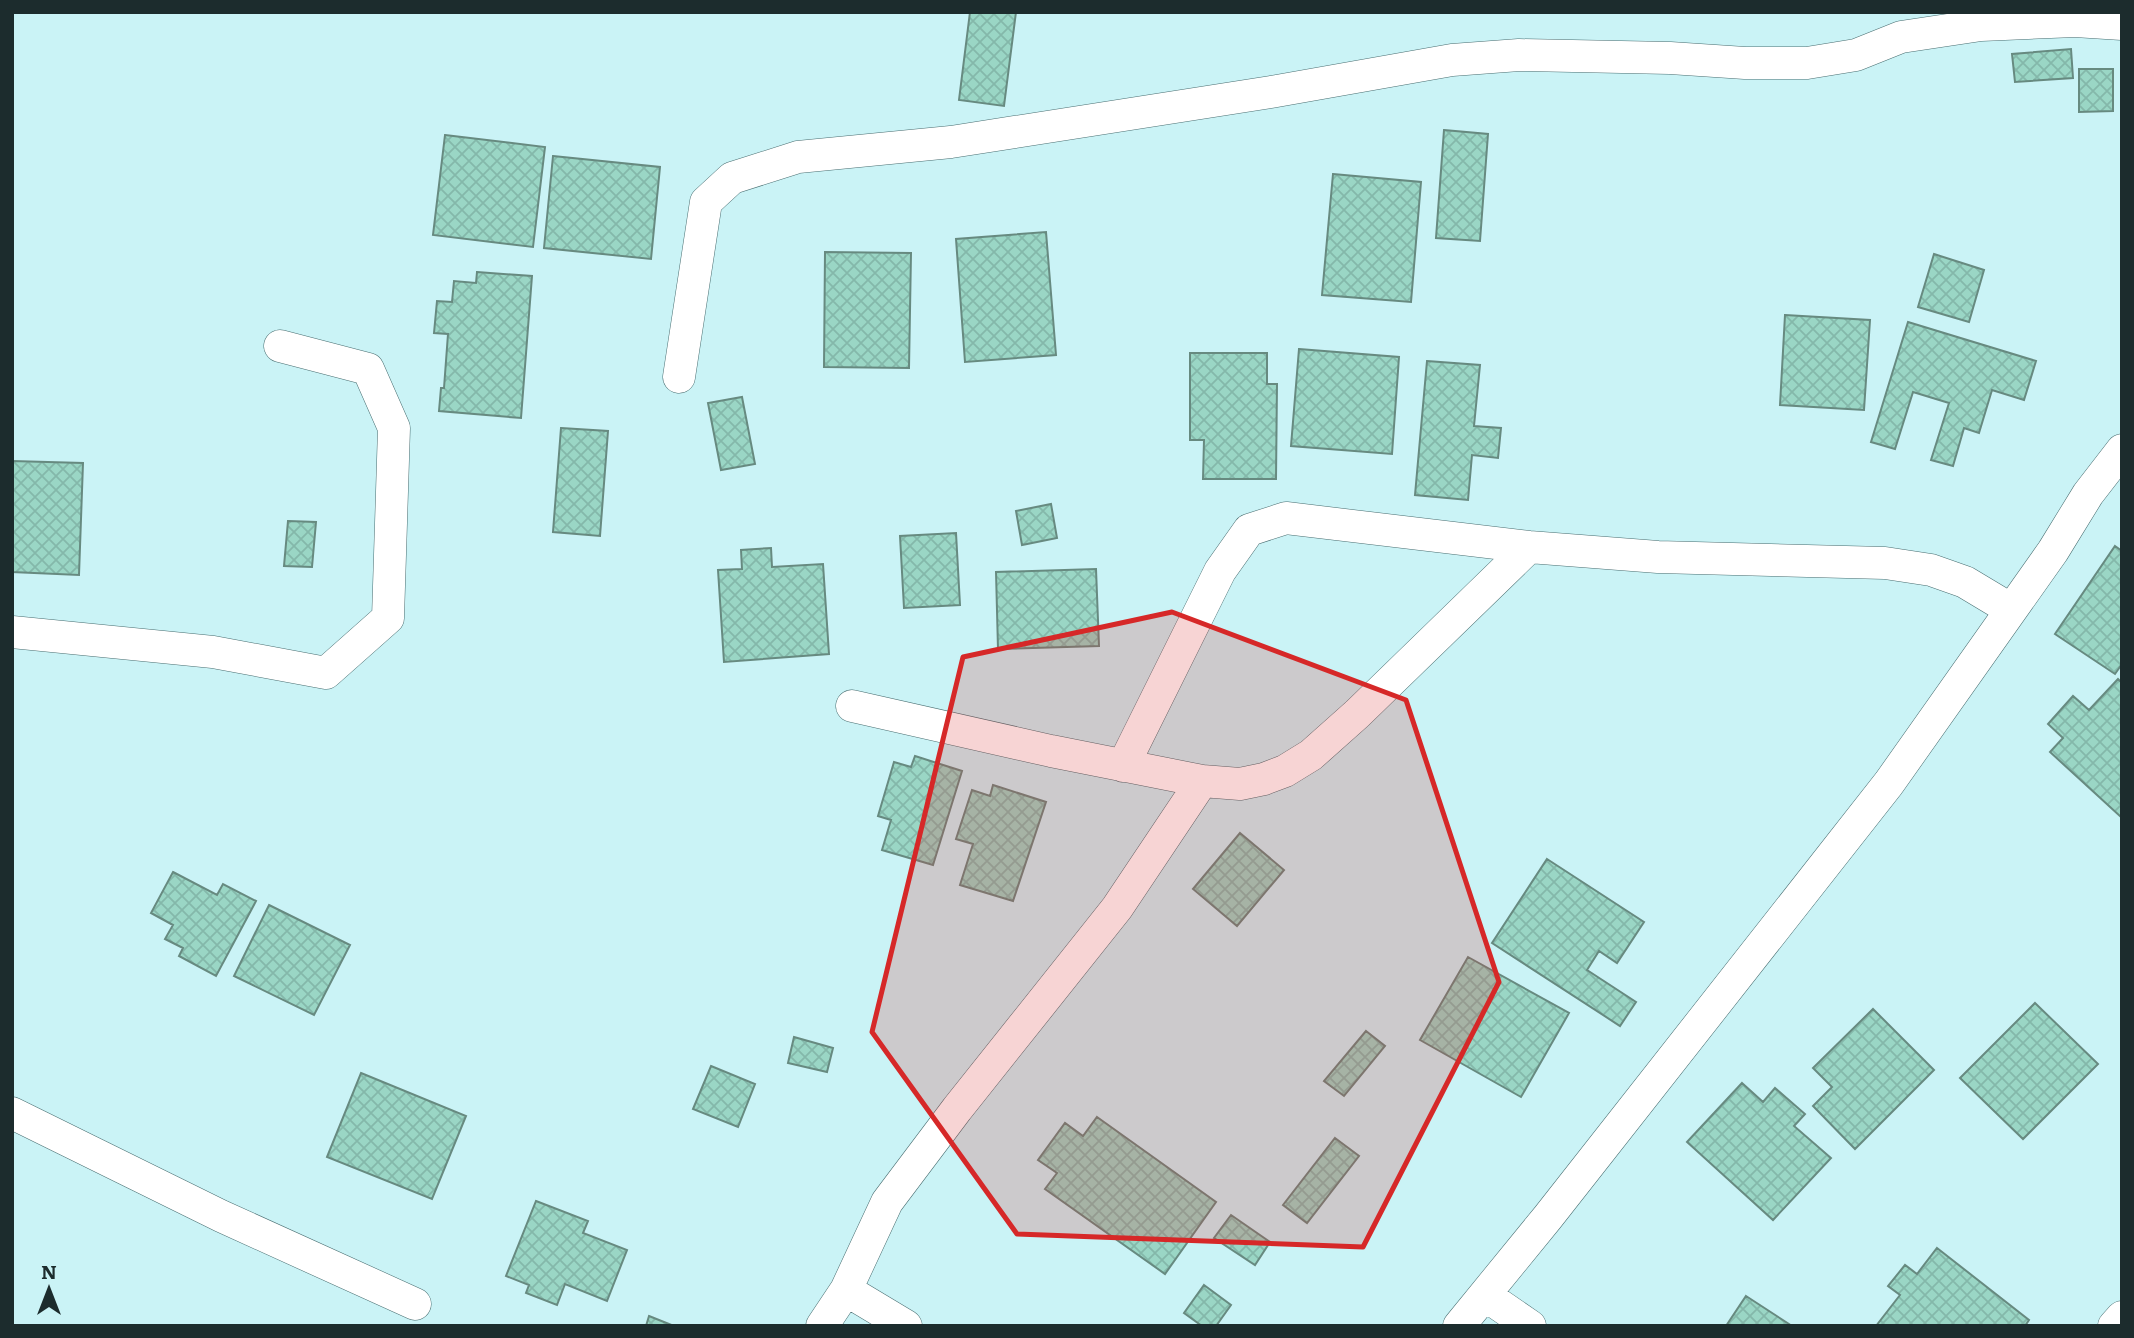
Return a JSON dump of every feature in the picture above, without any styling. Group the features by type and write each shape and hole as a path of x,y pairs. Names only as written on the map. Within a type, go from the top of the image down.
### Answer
{"street":[{"path":"679,377 706,202 732,178 798,157 951,142 1271,92 1452,60 1519,55 1807,63 1856,55 1901,37 1981,26 2075,21 2122,24"},
{"path":"12,632 214,652 326,673 388,618 394,428 368,369 279,346"},
{"path":"1459,1326 1889,783 2053,551 2088,494 2122,450"},
{"path":"1123,766 1220,571 1249,530 1286,518 1529,547 1658,557 1885,563 1931,570 1965,582 2010,609"},
{"path":"852,706 1202,781 1240,784 1264,779 1285,771 1311,755 1529,547"},
{"path":"822,1326 846,1290 887,1202 957,1109 1117,908 1202,781"},
{"path":"12,1113 221,1216 415,1304"},
{"path":"846,1290 906,1326"},
{"path":"1485,1295 1530,1326"},
{"path":"2114,1326 2122,1317"}],"highlighted area":[{"path":"1172,612 1406,700 1499,982 1363,1247 1017,1234 872,1032 963,657"}],"building":[{"path":"970,12 1016,12 1004,106 959,100"},
{"path":"2071,49 2073,78 2015,82 2012,54"},
{"path":"2079,69 2113,69 2113,111 2079,112"},
{"path":"1444,130 1488,134 1480,241 1436,238"},
{"path":"445,135 545,147 533,247 433,235"},
{"path":"553,156 660,167 651,259 544,248"},
{"path":"1333,174 1421,182 1411,302 1322,295"},
{"path":"1046,232 1056,355 965,362 956,239"},
{"path":"825,252 911,253 909,368 824,367"},
{"path":"1934,254 1984,270 1969,322 1918,307"},
{"path":"477,272 532,276 521,418 439,411 441,388 444,388 448,334 434,333 437,301 452,302 454,281 476,283"},
{"path":"1785,315 1870,320 1864,410 1780,405"},
{"path":"1908,322 2036,361 2024,400 1992,390 1979,433 1964,428 1953,466 1931,460 1949,403 1913,392 1895,449 1871,442"},
{"path":"1299,349 1399,357 1392,454 1291,446"},
{"path":"1190,353 1267,353 1267,384 1277,384 1276,479 1203,479 1204,440 1190,440"},
{"path":"1427,361 1480,365 1474,426 1501,428 1498,458 1472,455 1468,500 1415,495"},
{"path":"742,397 755,464 721,470 708,403"},
{"path":"561,428 608,431 600,536 553,532"},
{"path":"12,461 83,463 79,575 12,572"},
{"path":"1051,504 1057,538 1022,545 1016,511"},
{"path":"288,521 316,522 312,567 284,566"},
{"path":"956,533 960,605 904,608 900,536"},
{"path":"2115,546 2122,551 2122,664 2115,674 2055,634"},
{"path":"771,548 772,567 823,564 829,654 724,662 718,570 742,569 741,550"},
{"path":"1096,569 1099,646 998,649 996,572"},
{"path":"2118,679 2122,683 2121,817 2050,752 2063,738 2048,724 2073,696 2089,710"},
{"path":"915,756 962,771 933,865 882,850 891,820 878,816 894,762 911,767"},
{"path":"993,785 1046,802 1013,901 960,885 973,844 956,839 972,790 990,796"},
{"path":"1240,833 1284,870 1237,926 1193,889"},
{"path":"1547,859 1644,922 1617,963 1599,951 1587,970 1636,1002 1620,1026 1492,943"},
{"path":"173,872 217,895 223,884 256,901 216,976 179,956 183,948 165,939 173,925 151,913"},
{"path":"269,905 350,945 314,1015 234,976"},
{"path":"1468,957 1569,1013 1521,1097 1420,1040"},
{"path":"2035,1003 2098,1064 2023,1139 1960,1078"},
{"path":"1873,1009 1934,1070 1855,1149 1813,1106 1832,1087 1813,1068"},
{"path":"1366,1031 1385,1046 1344,1096 1324,1081"},
{"path":"794,1037 833,1048 827,1072 788,1063"},
{"path":"711,1066 755,1084 738,1127 693,1109"},
{"path":"361,1073 466,1116 432,1199 327,1157"},
{"path":"1742,1083 1763,1102 1775,1088 1805,1114 1794,1126 1831,1158 1773,1220 1687,1142"},
{"path":"1097,1117 1216,1202 1165,1274 1045,1189 1057,1173 1038,1160 1065,1123 1083,1136"},
{"path":"1335,1138 1359,1156 1307,1223 1283,1205"},
{"path":"536,1201 588,1221 583,1233 627,1250 607,1301 565,1284 557,1305 526,1293 529,1285 506,1276"},
{"path":"1231,1215 1270,1242 1255,1265 1214,1238"},
{"path":"1937,1248 2029,1320 2025,1326 1876,1326 1900,1295 1888,1286 1905,1265 1917,1274"},
{"path":"1204,1285 1231,1305 1216,1326 1202,1326 1184,1313"},
{"path":"1746,1296 1792,1326 1726,1326"},
{"path":"649,1316 674,1326 646,1326"}]}
